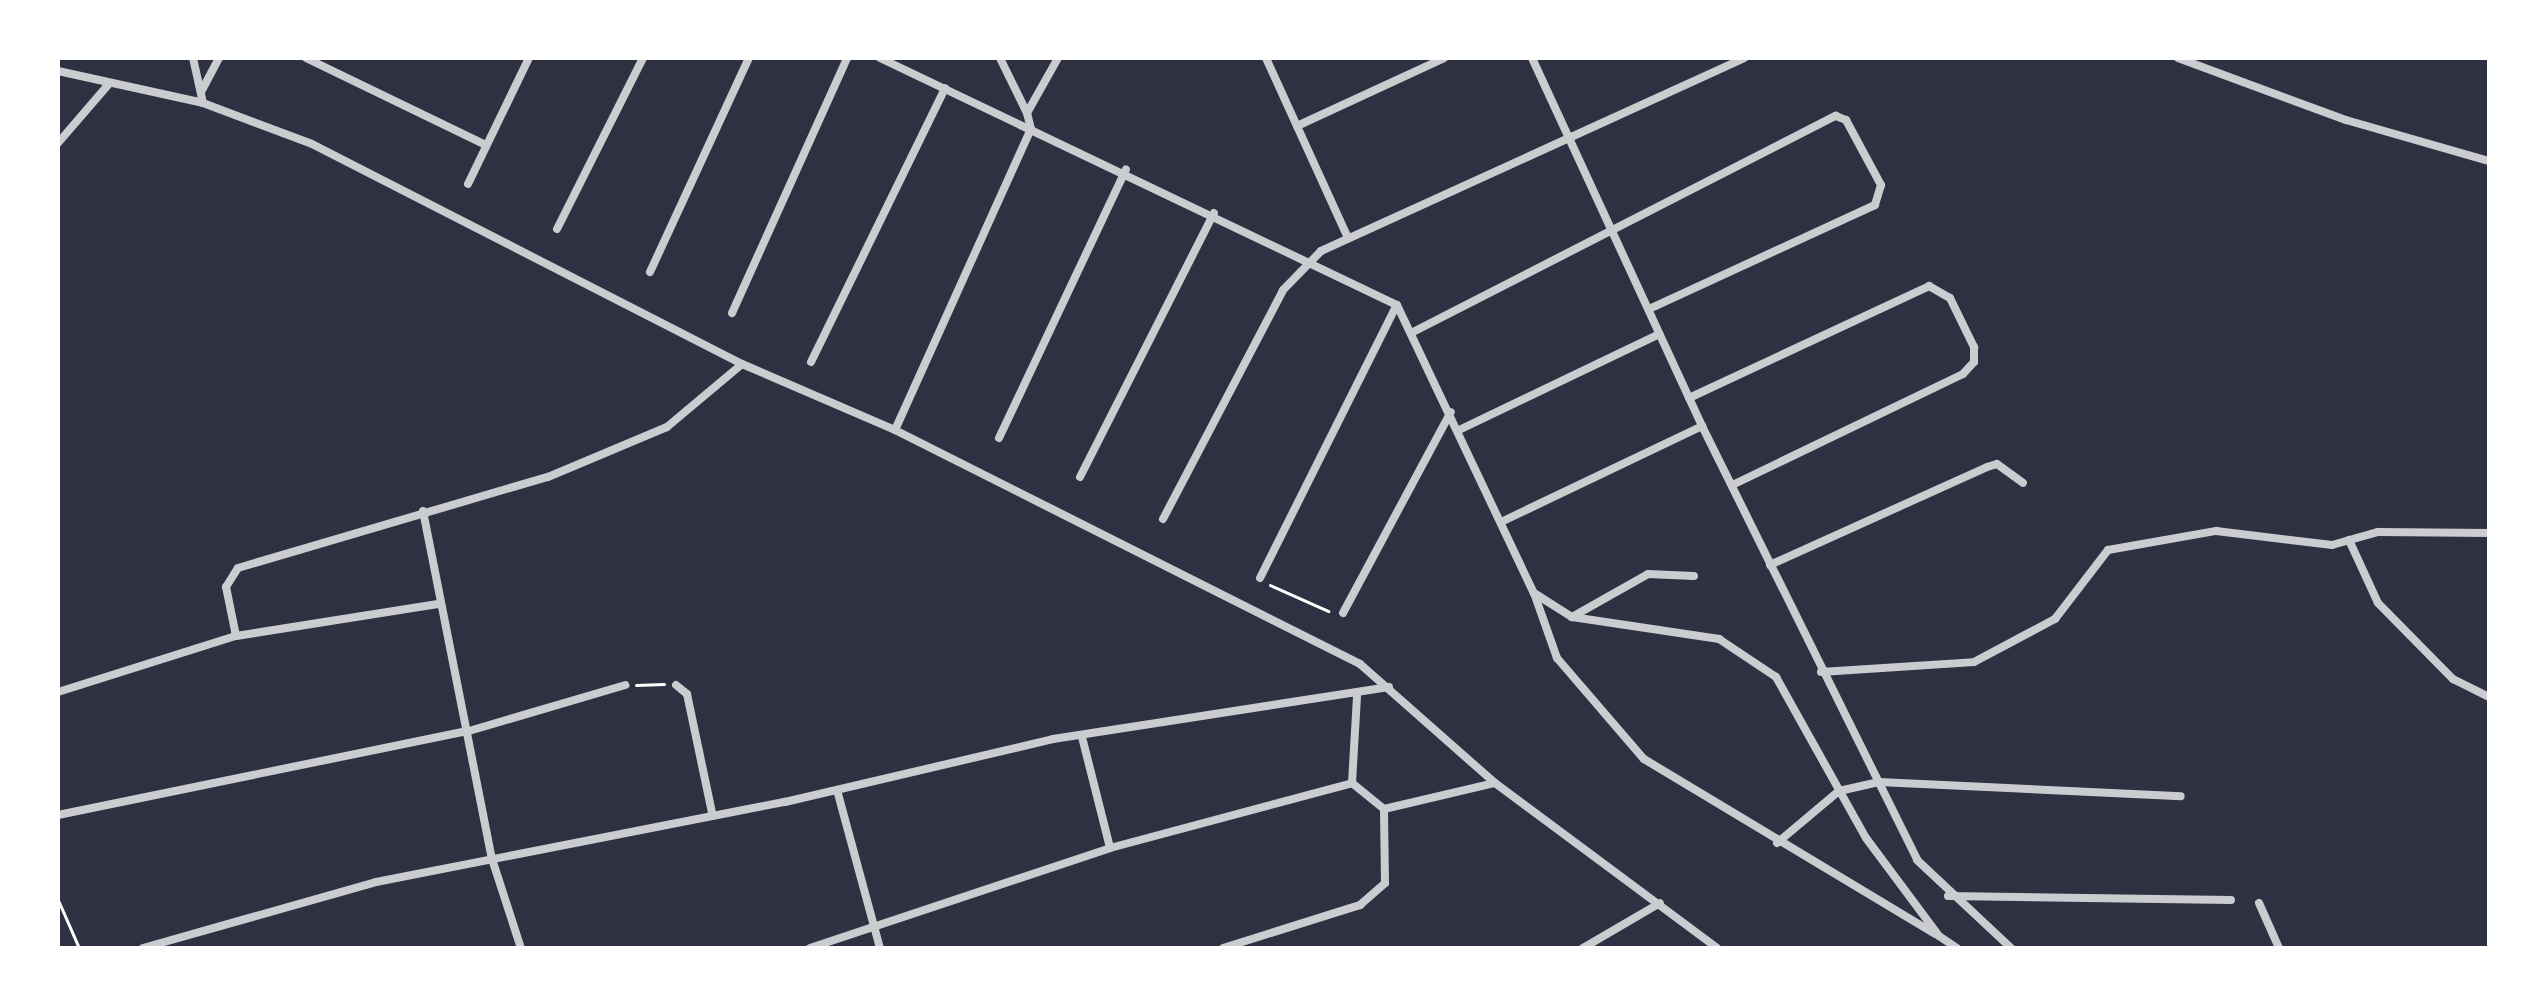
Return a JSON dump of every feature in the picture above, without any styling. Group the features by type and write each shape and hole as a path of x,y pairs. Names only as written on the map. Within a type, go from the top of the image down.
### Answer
{"street":[{"path":"193,58 203,103"},
{"path":"201,92 219,58"},
{"path":"306,58 486,145"},
{"path":"468,184 527,58"},
{"path":"557,229 643,58"},
{"path":"650,272 749,58"},
{"path":"732,313 847,58"},
{"path":"880,58 1031,129 1126,169 1289,247 1311,262 1397,305 1413,332 1534,593 1557,658 1628,744 1696,793 1957,948"},
{"path":"895,430 1031,129 1027,113 1000,58"},
{"path":"1027,113 1058,58"},
{"path":"1266,58 1347,236"},
{"path":"1297,126 1444,58"},
{"path":"1532,58 1702,426 1821,672 1917,860 1947,896 2011,948"},
{"path":"1163,519 1283,290 1311,262 1347,236 1566,135 1744,58"},
{"path":"2178,58 2346,120 2489,161"},
{"path":"58,71 108,85 203,103 312,144 742,364 895,430 1360,664 1495,783 1717,948"},
{"path":"58,143 108,85"},
{"path":"811,362 945,88"},
{"path":"1413,332 1836,116 1848,122 1881,185 1875,205 1649,309"},
{"path":"999,438 1126,169"},
{"path":"1080,477 1214,213"},
{"path":"1689,398 1929,286 1950,298 1974,347 1974,362 1963,374 1732,485"},
{"path":"1260,578 1397,305"},
{"path":"1459,430 1659,334"},
{"path":"236,636 226,587 238,568 423,511 548,477 667,427 742,364"},
{"path":"1343,613 1451,412"},
{"path":"1501,522 1702,426"},
{"path":"1770,565 1987,467 1997,464 2023,483"},
{"path":"423,511 492,859 521,948"},
{"path":"1821,672 1974,662 2055,619 2108,550 2216,531 2332,545 2378,532 2489,533"},
{"path":"2349,540 2378,603 2453,679 2489,697"},
{"path":"1572,617 1648,574 1694,576"},
{"path":"1534,593 1572,617 1699,633 1736,646 1776,677 1839,791 1939,936"},
{"path":"58,692 236,636 439,604"},
{"path":"58,815 469,731 625,685"},
{"path":"676,685 687,694 712,813"},
{"path":"143,948 376,882 837,790 1082,737 1357,695 1389,687"},
{"path":"1352,783 1357,695"},
{"path":"1082,737 1110,848"},
{"path":"1777,843 1839,791 1879,782 2181,796"},
{"path":"1352,783 1384,809"},
{"path":"810,948 1110,848 1352,783"},
{"path":"1384,809 1495,783"},
{"path":"837,790 880,948"},
{"path":"1223,948 1375,898 1385,883 1384,809"},
{"path":"1947,896 2231,900"},
{"path":"1583,948 1660,903"},
{"path":"2259,903 2279,948"}],"path":[{"path":"1260,578 1343,613"},
{"path":"625,685 676,685"},
{"path":"58,900 79,948"}]}
